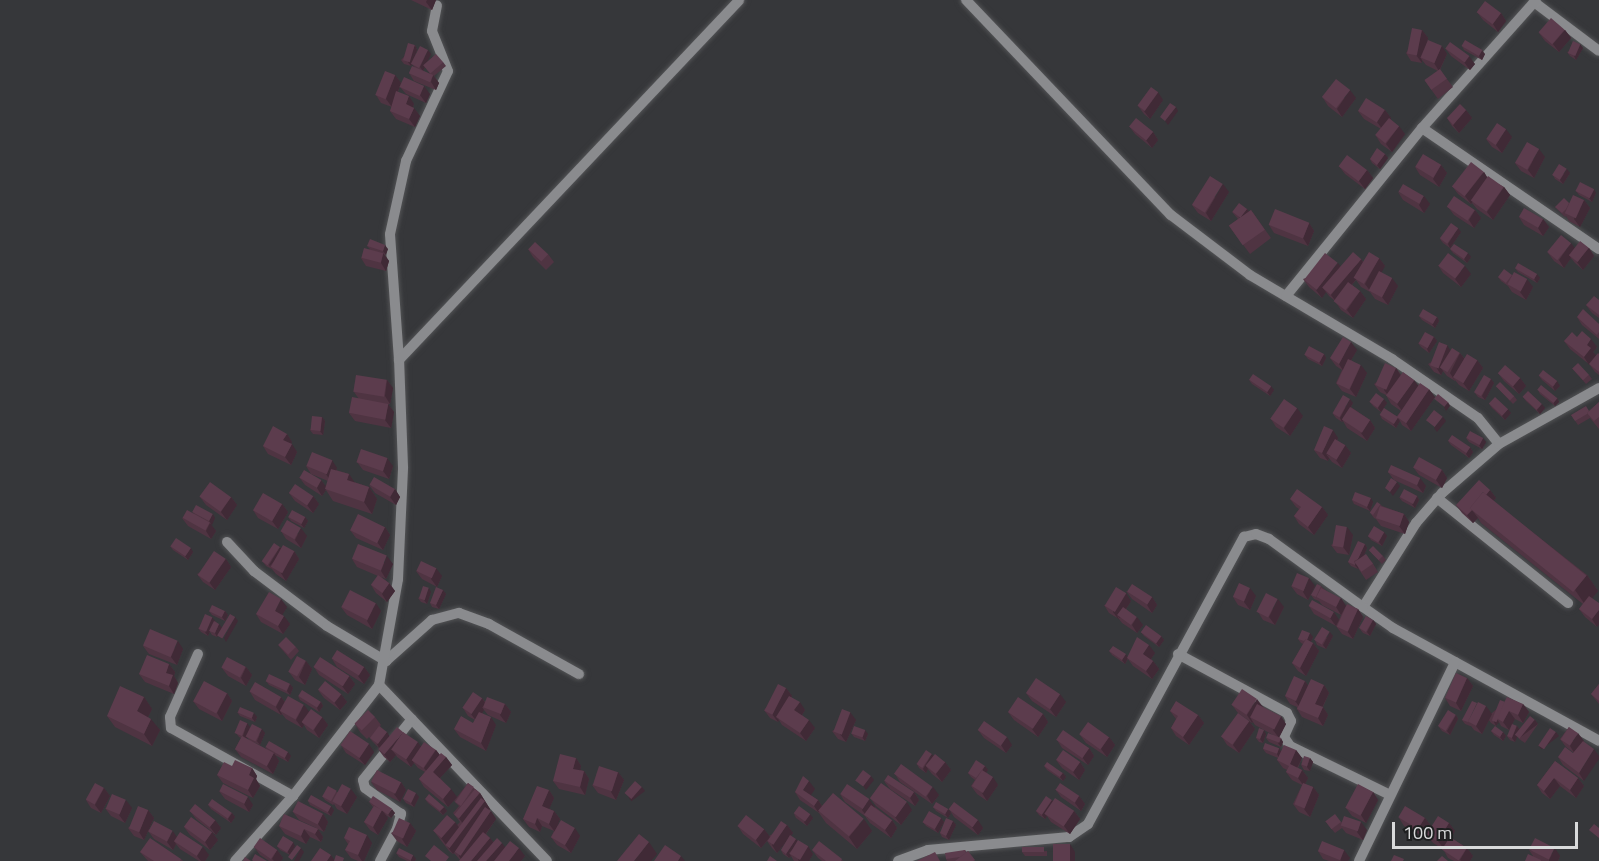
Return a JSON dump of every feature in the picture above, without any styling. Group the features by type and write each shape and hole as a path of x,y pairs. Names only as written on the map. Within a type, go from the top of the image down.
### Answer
{"street":[{"path":"399,360 739,0"},
{"path":"966,0 1171,215 1215,250 1446,394 1478,418 1499,444"},
{"path":"1286,296 1422,128 1535,1 1599,51"},
{"path":"235,861 293,796 379,685 386,661 398,579 403,467 399,360 390,234 406,160 448,70 432,31 437,4"},
{"path":"1422,128 1599,249"},
{"path":"1364,607 1416,523 1437,498 1499,444 1599,388"},
{"path":"1437,498 1568,603"},
{"path":"898,861 927,850 1047,840 1079,832 1103,799 1239,543 1251,534 1269,539 1364,607 1455,662 1599,741"},
{"path":"227,542 263,578 327,626 386,661"},
{"path":"386,661 432,620 459,613 489,624 579,674"},
{"path":"198,654 170,717 171,728 293,796"},
{"path":"1178,654 1287,713 1291,721 1284,737 1290,746 1390,795"},
{"path":"1359,861 1455,662"},
{"path":"379,685 547,861"},
{"path":"380,861 398,829 400,814 364,788 363,780 412,719"}],"building":[{"path":"1485,1 1501,13 1493,24 1477,12"},
{"path":"1551,18 1565,30 1552,44 1539,32"},
{"path":"1412,28 1422,30 1417,55 1407,54"},
{"path":"1428,40 1442,46 1434,63 1421,57"},
{"path":"1465,40 1482,50 1479,56 1462,46"},
{"path":"1573,41 1580,44 1575,56 1568,53"},
{"path":"1450,42 1469,56 1465,63 1445,48"},
{"path":"408,43 415,45 410,62 403,60"},
{"path":"420,46 428,50 419,68 411,64"},
{"path":"436,54 443,62 430,73 423,65"},
{"path":"412,66 433,75 430,82 409,73"},
{"path":"1440,69 1447,79 1431,90 1424,80"},
{"path":"385,71 395,75 385,99 375,95"},
{"path":"404,77 424,86 420,96 400,87"},
{"path":"1336,79 1350,90 1336,108 1322,97"},
{"path":"1151,87 1158,92 1145,111 1137,106"},
{"path":"396,91 409,96 406,104 414,108 409,119 390,111"},
{"path":"1366,98 1385,110 1377,122 1358,111"},
{"path":"1170,103 1176,107 1165,121 1160,117"},
{"path":"1460,104 1466,110 1453,125 1447,118"},
{"path":"1136,118 1153,132 1146,140 1129,127"},
{"path":"1389,118 1399,126 1385,143 1375,135"},
{"path":"1497,123 1506,129 1495,145 1486,139"},
{"path":"1527,142 1539,149 1527,170 1515,163"},
{"path":"1377,148 1385,154 1377,165 1370,159"},
{"path":"1423,154 1441,165 1433,178 1415,167"},
{"path":"1347,155 1367,170 1359,181 1339,166"},
{"path":"1471,162 1484,172 1465,196 1452,186"},
{"path":"1559,164 1567,169 1560,180 1552,175"},
{"path":"1210,176 1223,184 1205,213 1192,205"},
{"path":"1488,176 1504,187 1486,211 1471,201"},
{"path":"1580,182 1594,189 1590,198 1575,191"},
{"path":"1403,184 1424,196 1419,204 1398,192"},
{"path":"1573,195 1584,200 1576,218 1565,213"},
{"path":"1454,196 1475,210 1467,221 1447,207"},
{"path":"1564,198 1569,203 1562,213 1555,207"},
{"path":"1239,203 1247,209 1240,218 1232,212"},
{"path":"1524,208 1543,219 1538,228 1519,217"},
{"path":"1275,209 1309,223 1303,239 1269,225"},
{"path":"1251,210 1265,230 1243,245 1229,225"},
{"path":"1451,223 1458,228 1447,244 1440,238"},
{"path":"1561,235 1571,243 1557,260 1547,252"},
{"path":"370,239 385,245 383,251 367,246"},
{"path":"1580,241 1589,248 1578,262 1569,255"},
{"path":"535,242 548,254 541,262 528,249"},
{"path":"1454,244 1468,253 1464,259 1450,249"},
{"path":"364,248 383,253 381,263 361,258"},
{"path":"1353,252 1361,259 1330,295 1322,287"},
{"path":"1369,252 1379,258 1364,284 1354,278"},
{"path":"1325,253 1338,263 1317,290 1304,280"},
{"path":"1448,253 1465,266 1455,278 1438,266"},
{"path":"1518,263 1537,274 1534,279 1515,268"},
{"path":"1504,269 1512,275 1506,283 1498,277"},
{"path":"1379,271 1392,278 1382,297 1369,290"},
{"path":"1514,272 1527,279 1521,291 1507,284"},
{"path":"1348,282 1360,291 1346,310 1334,301"},
{"path":"1594,296 1599,300 1599,315 1586,305"},
{"path":"1423,309 1437,317 1433,324 1419,316"},
{"path":"1583,309 1599,324 1597,335 1577,317"},
{"path":"1582,331 1591,339 1587,345 1591,348 1584,357 1564,341 1572,332 1577,337"},
{"path":"1425,332 1434,337 1427,348 1419,343"},
{"path":"1343,337 1351,342 1339,364 1330,358"},
{"path":"1439,342 1447,345 1438,369 1430,365"},
{"path":"1309,346 1324,354 1319,363 1304,355"},
{"path":"1452,348 1460,353 1447,372 1440,368"},
{"path":"1467,354 1477,360 1463,383 1453,377"},
{"path":"1599,354 1599,372 1589,364"},
{"path":"1348,359 1361,365 1349,389 1337,383"},
{"path":"1385,363 1396,368 1386,390 1375,385"},
{"path":"1578,363 1589,375 1583,380 1572,368"},
{"path":"1505,365 1520,378 1513,386 1498,373"},
{"path":"1543,370 1557,381 1553,387 1539,376"},
{"path":"1403,372 1414,380 1397,404 1386,395"},
{"path":"1253,374 1271,386 1267,392 1249,380"},
{"path":"356,375 387,380 384,397 353,392"},
{"path":"1484,375 1491,379 1481,396 1474,392"},
{"path":"1500,382 1514,396 1510,400 1496,386"},
{"path":"1420,383 1429,389 1406,423 1397,417"},
{"path":"1541,385 1557,398 1554,403 1537,390"},
{"path":"1528,391 1542,404 1536,410 1523,397"},
{"path":"1376,393 1384,399 1377,408 1369,402"},
{"path":"1438,394 1448,402 1444,407 1434,399"},
{"path":"1343,395 1350,399 1339,417 1332,413"},
{"path":"352,397 388,404 385,420 349,413"},
{"path":"1495,397 1508,409 1502,416 1489,404"},
{"path":"1284,399 1297,408 1283,428 1270,419"},
{"path":"1599,402 1599,417 1594,421 1587,413"},
{"path":"1586,406 1589,411 1587,414 1575,421 1571,415"},
{"path":"1350,407 1370,420 1362,433 1342,420"},
{"path":"1384,408 1398,417 1394,424 1380,415"},
{"path":"1434,410 1443,417 1435,427 1426,420"},
{"path":"312,416 322,417 320,431 311,430"},
{"path":"273,426 287,434 283,440 292,444 285,457 263,446"},
{"path":"1324,426 1333,430 1322,453 1314,450"},
{"path":"1470,431 1483,438 1479,445 1466,438"},
{"path":"1452,435 1470,447 1466,453 1448,441"},
{"path":"1335,439 1345,445 1337,460 1326,454"},
{"path":"361,449 387,458 383,471 356,462"},
{"path":"312,452 332,460 327,474 306,466"},
{"path":"1419,457 1442,470 1436,480 1413,467"},
{"path":"1391,465 1420,478 1417,485 1388,472"},
{"path":"331,469 349,474 347,480 369,487 364,502 325,489"},
{"path":"304,470 321,480 317,488 300,478"},
{"path":"374,477 395,489 390,497 370,485"},
{"path":"1391,478 1397,482 1390,492 1385,488"},
{"path":"1479,480 1490,490 1486,495 1483,492 1467,515 1456,505"},
{"path":"210,482 231,497 220,512 199,497"},
{"path":"295,484 313,496 307,505 289,493"},
{"path":"1297,489 1322,507 1308,527 1294,516 1301,507 1290,499"},
{"path":"1404,489 1417,496 1413,504 1400,497"},
{"path":"1355,492 1371,498 1367,507 1352,500"},
{"path":"1483,492 1586,576 1573,592 1470,508"},
{"path":"263,493 282,504 272,521 253,510"},
{"path":"1377,502 1380,504 1373,515 1370,513"},
{"path":"196,505 213,514 209,521 192,512"},
{"path":"1380,506 1404,514 1400,526 1376,518"},
{"path":"187,510 210,523 205,530 183,518"},
{"path":"292,510 305,517 301,524 288,517"},
{"path":"358,514 385,527 377,543 350,530"},
{"path":"287,520 301,528 294,539 280,531"},
{"path":"1336,525 1347,527 1343,548 1332,546"},
{"path":"1374,526 1384,532 1378,542 1368,536"},
{"path":"176,538 191,548 185,556 170,546"},
{"path":"1358,541 1365,544 1358,559 1354,561 1355,565 1348,562"},
{"path":"274,543 280,547 268,565 262,561"},
{"path":"358,544 387,556 381,570 352,559"},
{"path":"283,545 294,551 282,573 271,567"},
{"path":"1373,546 1383,556 1379,560 1369,550"},
{"path":"214,551 226,559 209,583 198,575"},
{"path":"1366,554 1373,564 1361,572 1355,562"},
{"path":"421,561 436,568 432,578 416,571"},
{"path":"1297,573 1309,578 1303,591 1292,586"},
{"path":"378,575 389,583 382,593 371,585"},
{"path":"1239,583 1250,588 1244,602 1233,597"},
{"path":"1132,584 1152,597 1147,605 1127,592"},
{"path":"1317,584 1321,586 1316,597 1311,595"},
{"path":"423,586 429,588 425,600 419,598"},
{"path":"436,587 443,590 436,605 430,603"},
{"path":"1116,587 1126,593 1115,612 1105,606"},
{"path":"1321,588 1341,598 1336,607 1316,597"},
{"path":"350,590 376,603 367,620 341,607"},
{"path":"269,592 281,599 275,611 284,616 278,626 256,614"},
{"path":"1266,593 1278,599 1268,618 1256,612"},
{"path":"1589,596 1599,603 1599,610 1592,619 1579,609"},
{"path":"1312,600 1334,612 1330,618 1309,606"},
{"path":"1347,604 1358,609 1348,632 1337,627"},
{"path":"212,605 225,611 222,617 209,611"},
{"path":"1123,607 1137,617 1131,625 1117,615"},
{"path":"205,614 212,617 206,632 199,629"},
{"path":"230,614 235,617 222,639 217,635"},
{"path":"1366,616 1373,620 1366,632 1359,628"},
{"path":"214,621 219,624 215,633 209,631"},
{"path":"1146,625 1161,636 1156,643 1141,632"},
{"path":"1322,627 1330,632 1322,644 1314,640"},
{"path":"150,629 178,641 171,657 143,646"},
{"path":"1302,630 1310,633 1304,641 1298,639"},
{"path":"286,637 296,647 288,655 278,645"},
{"path":"1137,637 1149,645 1143,654 1153,661 1146,671 1127,658"},
{"path":"1306,639 1313,643 1300,668 1292,663"},
{"path":"1113,646 1126,654 1122,660 1109,651"},
{"path":"337,650 364,667 359,675 332,658"},
{"path":"147,655 169,664 166,673 173,675 169,686 139,674"},
{"path":"297,656 306,661 297,677 288,672"},
{"path":"227,657 246,667 240,677 221,668"},
{"path":"320,657 349,676 343,686 313,667"},
{"path":"1456,673 1467,678 1456,703 1445,698"},
{"path":"269,674 290,684 286,691 266,681"},
{"path":"1294,676 1305,681 1296,701 1285,696"},
{"path":"1036,678 1060,694 1050,709 1026,693"},
{"path":"1311,679 1324,685 1315,704 1323,707 1318,718 1297,709"},
{"path":"204,681 227,693 216,714 193,701"},
{"path":"325,681 341,694 334,703 318,690"},
{"path":"255,682 281,697 275,707 250,692"},
{"path":"778,684 786,688 772,715 764,711"},
{"path":"1599,684 1599,701 1591,694"},
{"path":"120,686 144,697 137,711 151,719 144,734 107,716"},
{"path":"1242,689 1257,699 1246,715 1231,705"},
{"path":"302,690 321,702 317,708 298,696"},
{"path":"473,692 482,698 471,714 462,708"},
{"path":"288,696 304,705 296,720 280,711"},
{"path":"789,696 800,702 794,710 809,720 800,733 776,717"},
{"path":"487,697 505,704 501,714 483,707"},
{"path":"1018,697 1043,714 1033,729 1008,712"},
{"path":"1507,697 1523,704 1518,715 1509,711 1503,722 1496,718"},
{"path":"1500,700 1505,702 1496,722 1492,720"},
{"path":"1176,701 1198,715 1183,737 1171,728 1178,716 1170,711"},
{"path":"1472,701 1477,703 1468,722 1462,720"},
{"path":"1478,702 1486,706 1476,726 1468,722"},
{"path":"1257,704 1281,716 1274,730 1250,717"},
{"path":"240,707 254,713 251,718 238,713"},
{"path":"311,709 322,717 313,730 302,722"},
{"path":"842,709 850,712 842,735 833,731"},
{"path":"368,710 375,717 362,731 355,723"},
{"path":"1448,710 1456,715 1446,731 1438,726"},
{"path":"479,712 491,717 481,743 454,729 461,716 473,723"},
{"path":"1238,713 1249,721 1232,745 1221,736"},
{"path":"1530,716 1535,720 1520,738 1515,735"},
{"path":"240,720 247,723 242,736 235,733"},
{"path":"984,721 1007,737 1001,746 978,730"},
{"path":"1088,722 1109,737 1100,749 1079,734"},
{"path":"252,724 262,729 255,741 246,736"},
{"path":"1512,724 1517,726 1512,738 1507,736"},
{"path":"379,726 387,732 378,744 370,738"},
{"path":"854,726 865,730 863,738 851,734"},
{"path":"1495,726 1503,732 1500,737 1491,731"},
{"path":"397,727 403,732 384,754 378,749"},
{"path":"1569,727 1578,733 1570,746 1561,739"},
{"path":"1259,728 1264,730 1260,739 1256,738"},
{"path":"1550,728 1556,732 1544,749 1538,745"},
{"path":"1063,730 1089,748 1082,758 1056,740"},
{"path":"350,731 369,744 360,758 340,745"},
{"path":"403,732 418,742 406,759 391,749"},
{"path":"1268,733 1281,738 1279,743 1266,738"},
{"path":"242,736 274,753 267,766 235,749"},
{"path":"269,741 288,752 285,758 266,747"},
{"path":"1583,741 1594,749 1579,773 1558,757 1565,747 1573,753"},
{"path":"424,742 436,750 423,768 412,760"},
{"path":"1265,743 1279,748 1277,754 1263,749"},
{"path":"1284,745 1296,750 1290,764 1302,770 1298,778 1286,772 1289,766 1277,760"},
{"path":"926,750 932,754 922,768 916,764"},
{"path":"1063,750 1080,762 1073,772 1056,760"},
{"path":"441,753 446,757 433,772 451,789 443,799 419,779"},
{"path":"560,754 576,758 573,769 584,771 580,787 553,781"},
{"path":"935,754 945,762 936,774 926,766"},
{"path":"1304,756 1310,758 1307,766 1301,765"},
{"path":"235,760 252,768 249,775 254,778 248,790 217,775 224,762 232,766"},
{"path":"976,760 985,766 976,778 968,773"},
{"path":"1555,761 1578,778 1570,790 1554,778 1544,791 1537,785"},
{"path":"1047,762 1063,773 1060,777 1044,766"},
{"path":"901,764 933,787 925,797 894,774"},
{"path":"599,766 618,772 612,791 593,785"},
{"path":"377,770 401,782 395,794 371,782"},
{"path":"863,770 871,776 863,786 855,780"},
{"path":"982,770 993,777 983,793 972,786"},
{"path":"888,775 914,792 910,798 884,781"},
{"path":"803,776 809,781 803,790 818,800 814,806 795,792"},
{"path":"635,781 642,787 631,799 625,793"},
{"path":"95,783 104,788 95,804 86,800"},
{"path":"468,783 474,787 461,806 455,802"},
{"path":"881,783 907,802 896,817 870,798"},
{"path":"1060,783 1079,796 1075,802 1056,790"},
{"path":"1303,783 1313,787 1305,808 1294,804"},
{"path":"223,784 248,797 244,804 219,791"},
{"path":"342,784 351,789 341,806 332,801"},
{"path":"847,784 869,799 863,809 840,794"},
{"path":"1358,784 1373,792 1360,816 1345,808"},
{"path":"328,786 337,791 331,801 322,796"},
{"path":"537,786 549,790 542,806 554,811 549,824 537,818 535,824 523,819"},
{"path":"408,789 416,793 411,803 403,799"},
{"path":"475,789 480,793 459,818 454,815"},
{"path":"833,793 864,819 849,836 818,811"},
{"path":"112,794 126,800 120,815 106,809"},
{"path":"429,794 444,807 440,811 425,799"},
{"path":"311,795 331,806 328,812 308,801"},
{"path":"373,796 392,809 388,815 369,802"},
{"path":"1046,796 1052,800 1042,815 1036,811"},
{"path":"481,798 485,801 449,848 445,845"},
{"path":"1055,798 1074,811 1063,827 1044,814"},
{"path":"212,799 232,813 228,818 208,805"},
{"path":"298,801 323,814 318,824 293,812"},
{"path":"936,802 948,809 945,814 933,807"},
{"path":"954,802 978,820 973,827 949,809"},
{"path":"195,804 215,820 210,827 189,811"},
{"path":"871,805 892,820 885,830 864,815"},
{"path":"138,806 148,810 139,832 129,828"},
{"path":"374,806 382,810 373,827 364,822"},
{"path":"799,806 810,814 805,822 794,813"},
{"path":"1405,806 1425,818 1418,829 1398,817"},
{"path":"485,807 491,811 461,856 455,852"},
{"path":"929,811 941,818 935,829 922,822"},
{"path":"284,814 318,829 315,834 304,829 301,836 279,826"},
{"path":"1335,814 1341,822 1331,829 1325,821"},
{"path":"447,815 455,822 442,838 433,831"},
{"path":"746,815 764,829 756,840 737,826"},
{"path":"1344,816 1361,822 1358,831 1341,825"},
{"path":"1438,816 1449,823 1437,842 1426,835"},
{"path":"191,817 212,832 205,842 184,827"},
{"path":"399,818 410,823 403,838 392,834"},
{"path":"946,818 953,821 946,836 940,833"},
{"path":"561,820 575,828 565,845 551,837"},
{"path":"154,821 173,831 167,841 148,832"},
{"path":"781,821 787,825 773,845 768,841"},
{"path":"1594,824 1599,828 1599,838 1589,830"},
{"path":"349,827 367,835 358,855 345,850 350,841 344,838"},
{"path":"180,832 203,847 197,856 174,841"},
{"path":"483,832 490,838 471,861 459,861"},
{"path":"639,834 649,842 634,861 617,861"},
{"path":"790,835 796,839 786,854 781,850"},
{"path":"283,836 293,842 287,852 277,846"},
{"path":"1450,837 1467,848 1459,860 1442,850"},
{"path":"150,838 181,859 180,861 154,861 140,852"},
{"path":"260,838 277,850 271,859 254,847"},
{"path":"497,838 502,843 486,861 477,861"},
{"path":"1535,838 1555,848 1549,860 1529,850"},
{"path":"798,840 808,846 800,860 790,854"},
{"path":"510,841 519,848 509,861 494,861"},
{"path":"819,841 842,859 841,861 826,861 812,850"},
{"path":"1322,841 1344,850 1340,860 1318,851"},
{"path":"1053,844 1070,844 1070,861 1053,861"},
{"path":"297,845 301,848 292,860 288,857"},
{"path":"434,845 449,857 446,861 431,861 425,856"},
{"path":"665,845 681,856 678,861 654,861"},
{"path":"1022,847 1044,847 1044,852 1022,852"},
{"path":"320,848 331,855 327,861 311,861"},
{"path":"399,848 413,855 411,861 396,853"},
{"path":"965,850 966,853 960,857 946,859 945,853"},
{"path":"968,851 975,860 955,861"},
{"path":"935,852 940,861 917,861"},
{"path":"255,854 267,861 253,861"},
{"path":"1528,854 1541,860 1541,861 1525,861"},
{"path":"336,855 344,858 343,861 334,861"},
{"path":"1394,855 1404,859 1403,861 1391,861"},
{"path":"770,856 777,861 767,861"},
{"path":"1442,856 1448,861 1437,861"}]}
